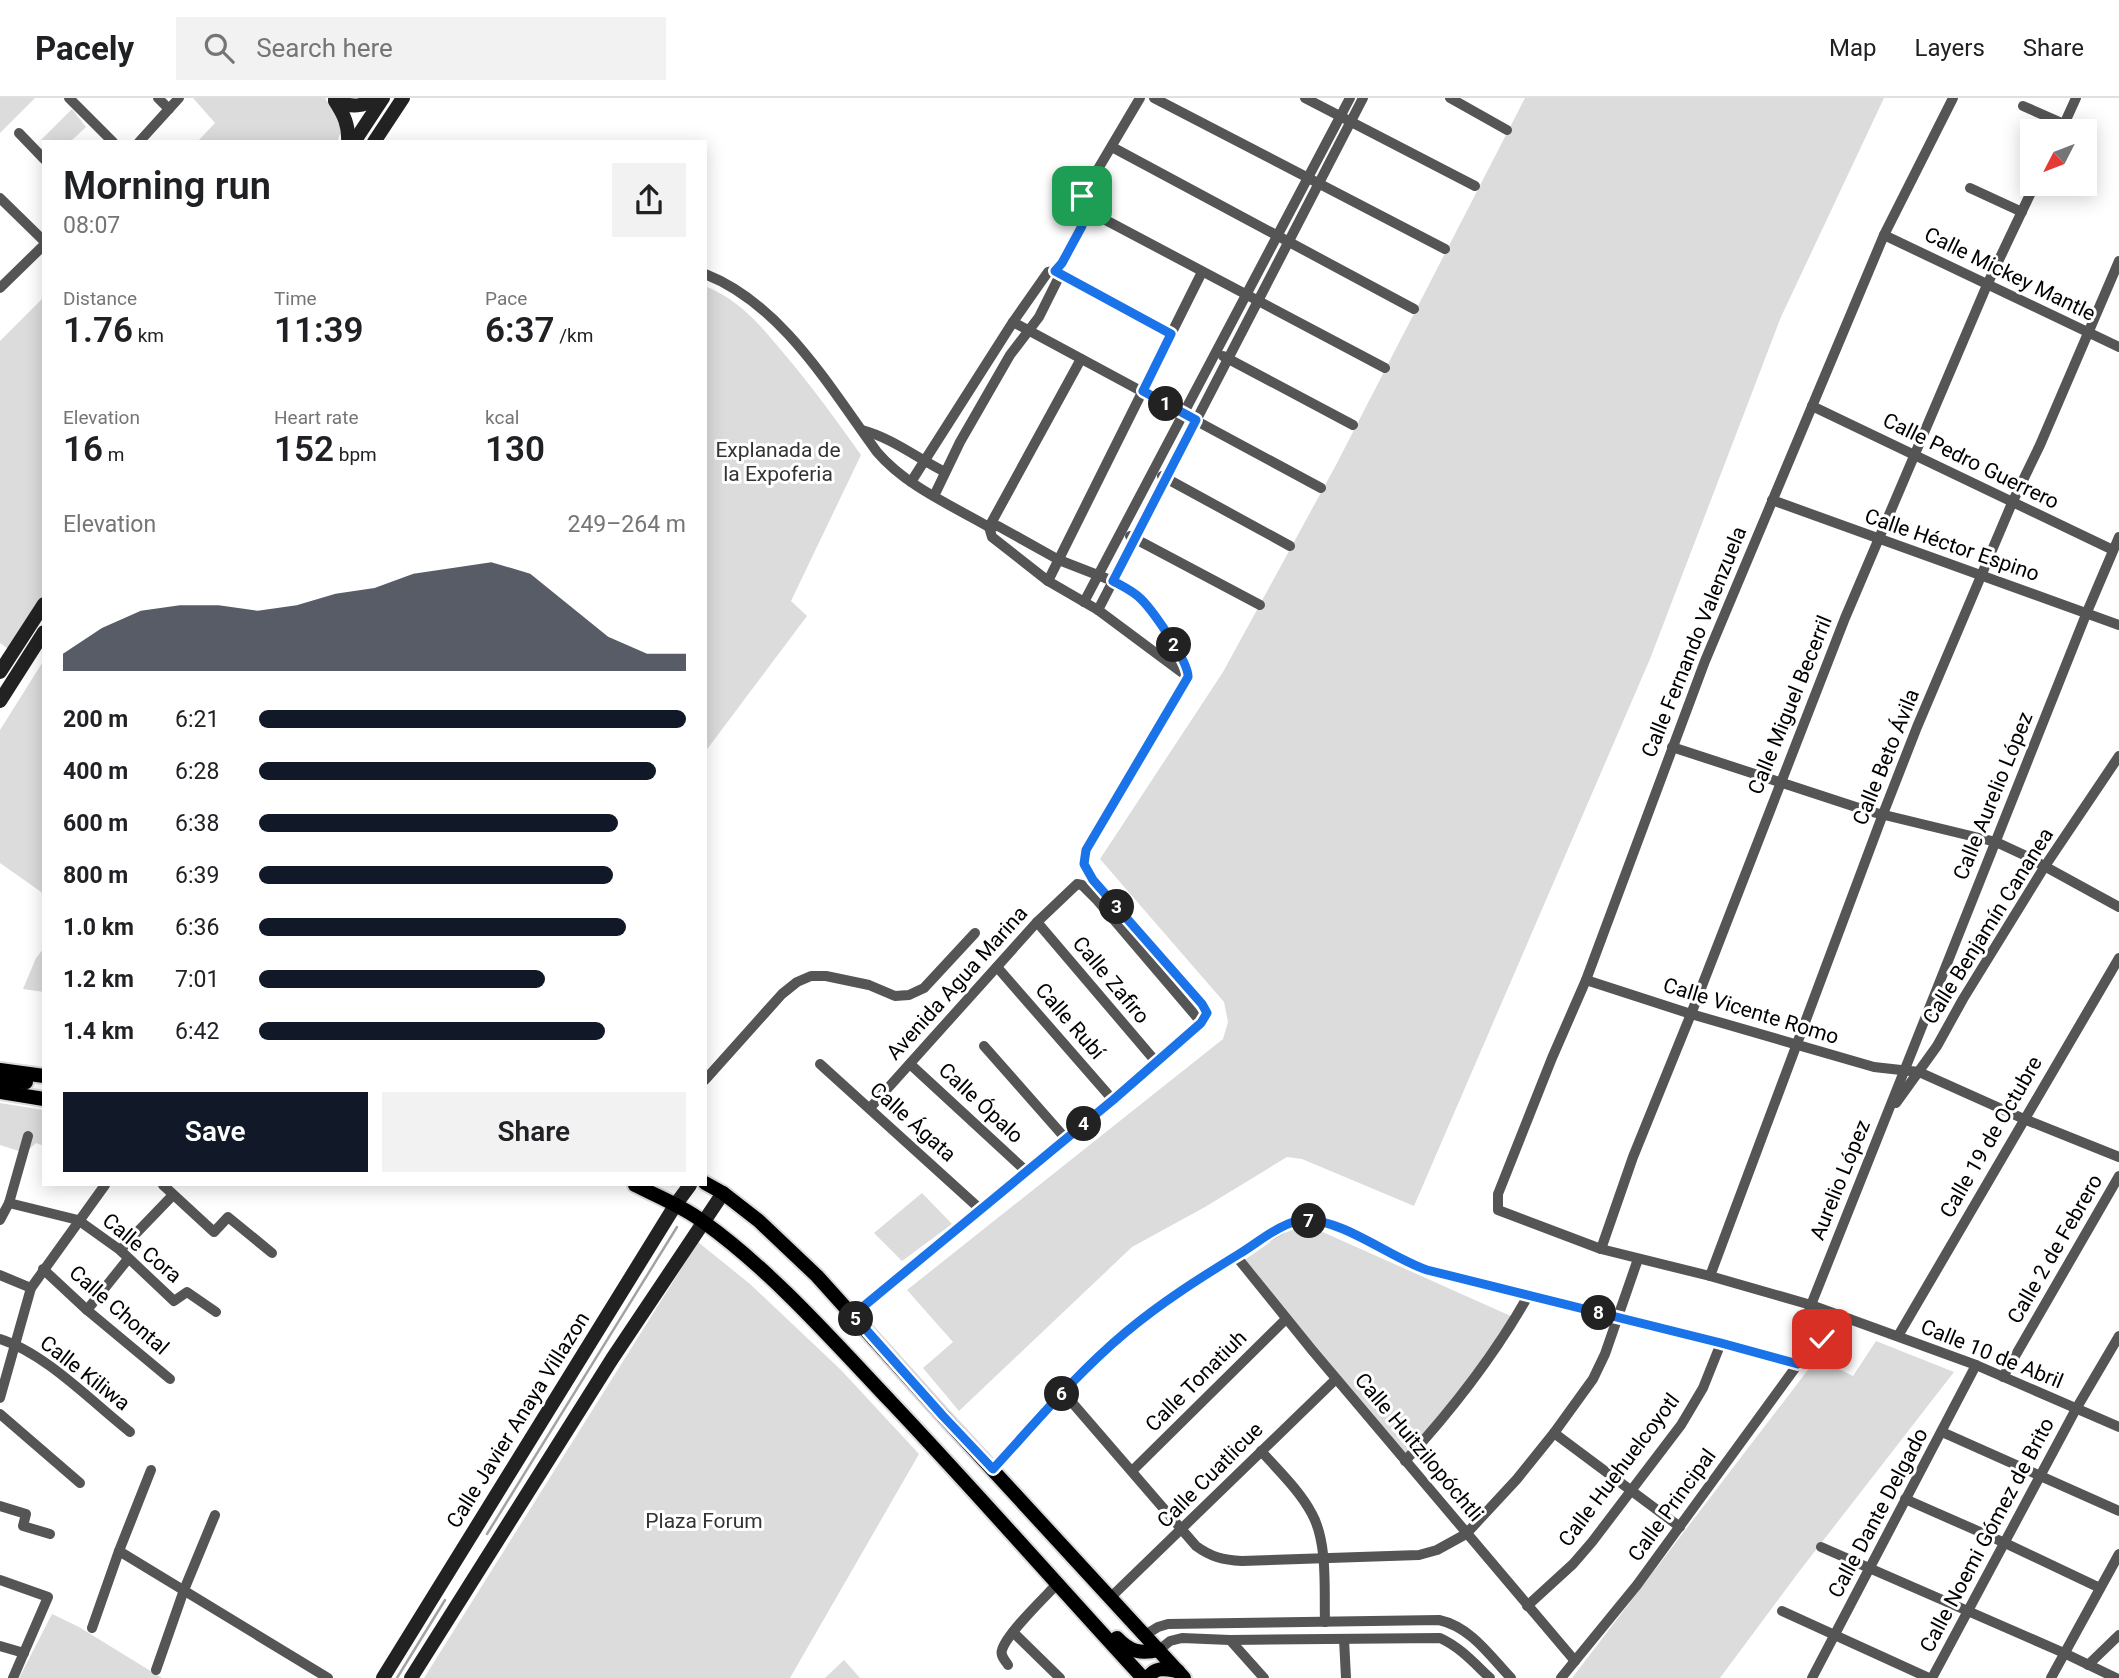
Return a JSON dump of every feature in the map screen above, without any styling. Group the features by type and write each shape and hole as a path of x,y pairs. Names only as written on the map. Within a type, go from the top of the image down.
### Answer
{"main road":[{"path":"0,1070 41,1075"},
{"path":"0,1081 30,1082 41,1075"},
{"path":"0,1092 42,1099"},
{"path":"707,1184 723,1193 780,1240 853,1315 1181,1675"},
{"path":"637,1186 676,1204 705,1222 760,1269 833,1341 1145,1678"},
{"path":"1057,1584 1075,1593 1085,1602 1130,1650 1144,1654 1159,1650"},
{"path":"1145,1635 1145,1678"},
{"path":"1145,1678 1158,1669 1181,1675"}],"street":[{"path":"69,98 111,140"},
{"path":"158,98 169,109"},
{"path":"141,140 179,98"},
{"path":"334,99 348,106 360,106 381,98"},
{"path":"355,140 381,98"},
{"path":"375,140 403,98"},
{"path":"1055,271 1082,226 1082,196 1140,98"},
{"path":"1154,98 1445,250"},
{"path":"1306,98 1475,186"},
{"path":"1084,602 1350,98"},
{"path":"1098,610 1363,98"},
{"path":"1450,98 1507,130"},
{"name":"Calle Fernando Valenzuela","path":"1601,1249 1498,1210 1498,1194 1586,980 1687,704 1884,235 1953,98"},
{"path":"2066,119 2077,98"},
{"path":"334,99 345,117 348,140"},
{"path":"2023,106 2046,119"},
{"path":"19,133 42,157"},
{"path":"1112,146 1414,309"},
{"path":"1970,188 2022,212"},
{"name":"Calle Miguel Becerril","path":"1601,1249 1633,1157 1878,539 1987,285 2029,196"},
{"path":"0,198 42,241"},
{"path":"1082,207 1385,368"},
{"name":"Calle Mickey Mantle","path":"1884,235 2119,347"},
{"path":"0,288 42,245"},
{"name":"Calle Beto Ávila","path":"1710,1276 1883,814 2012,503 2040,446 2119,261"},
{"path":"934,496 960,442 1010,355 1046,304 1059,277 1055,271"},
{"path":"911,482 1048,272 1055,271 1171,334"},
{"path":"1048,581 1202,272"},
{"path":"707,275 723,281 751,299 783,327 883,459 911,482 989,527 998,526 1059,560 1113,581 1138,596 1186,664 1188,677 1086,850 1084,864 1202,1004 1204,1018 1157,1063 853,1315"},
{"path":"1013,323 1321,488"},
{"path":"1216,352 1353,425"},
{"path":"1082,359 989,527 992,537 1048,581 1098,610 1188,677"},
{"name":"Calle Pedro Guerrero","path":"1812,406 2113,550"},
{"path":"862,430 883,437 945,472"},
{"path":"1153,471 1290,546"},
{"name":"Calle Héctor Espino","path":"1772,500 2119,625"},
{"path":"1121,531 1259,605"},
{"name":"Calle Aurelio López","path":"1906,1070 2119,537"},
{"path":"0,672 42,607"},
{"path":"0,701 42,635"},
{"path":"1672,747 1883,814 1996,842 2119,907"},
{"name":"Calle Benjamín Cananea","path":"1888,1114 1919,1072 2045,866 2119,757"},
{"name":"Avenida Agua Marina","path":"870,1108 1037,922 1075,885 1082,885 1097,900 1204,1018"},
{"name":"Calle Zafiro","path":"1037,922 1157,1063"},
{"path":"707,1078 797,982 811,976 826,976 869,985 895,996 909,995 924,988 975,933"},
{"name":"Calle 19 de Octubre","path":"1898,1336 2119,958"},
{"name":"Calle Rubí","path":"997,967 1113,1100"},
{"name":"Calle Vicente Romo","path":"1586,980 1874,1068 1919,1072 2119,1157"},
{"path":"984,1046 1066,1139"},
{"name":"Calle Ópalo","path":"910,1063 1026,1171"},
{"name":"Calle Ágata","path":"820,1065 980,1209"},
{"name":"Aurelio López","path":"1811,1306 1906,1070"},
{"path":"0,1220 9,1203 28,1136"},
{"name":"Calle 2 de Febrero","path":"2003,1377 2119,1176"},
{"path":"0,1398 31,1288 104,1186"},
{"path":"164,1186 214,1232 228,1217 272,1253"},
{"name":"Calle Javier Anaya Villazon","path":"383,1678 689,1186"},
{"path":"411,1678 612,1359 723,1193"},
{"path":"120,1250 173,1195"},
{"path":"9,1203 78,1220"},
{"name":"Calle Cora","path":"78,1220 120,1250 174,1301 187,1292 216,1312"},
{"path":"993,1469 1063,1392 1151,1312 1187,1286 1293,1222 1318,1222 1349,1232 1410,1265 1801,1361 1803,1329 1811,1306"},
{"path":"1601,1249 1710,1276 1849,1319"},
{"name":"Calle Huitzilopóchtli","path":"1236,1256 1336,1379 1575,1661"},
{"path":"87,1310 128,1259"},
{"path":"1063,1392 1196,1546 1208,1555 1242,1561 1419,1555 1437,1550 1466,1534 1502,1497 1555,1433 1593,1379 1605,1354 1620,1318 1638,1259"},
{"name":"Calle Chontal","path":"43,1269 87,1310 170,1379"},
{"path":"0,1275 31,1288"},
{"path":"1405,1461 1445,1417 1471,1383 1528,1296"},
{"name":"Calle Tonatiuh","path":"1132,1471 1286,1318"},
{"name":"Calle 10 de Abril","path":"1849,1319 1976,1366 2119,1427"},
{"name":"Calle Principal","path":"1554,1678 1563,1675 1637,1585 1801,1361 1822,1339 1849,1319"},
{"name":"Calle Kiliwa","path":"0,1339 36,1355 130,1432"},
{"name":"Calle Noemi Gómez de Brito","path":"1930,1678 2076,1409 2118,1341"},
{"name":"Calle Huehuelcoyotl","path":"1527,1606 1573,1564 1592,1542 1681,1425 1703,1388 1721,1343"},
{"name":"Calle Dante Delgado","path":"1812,1678 1976,1366"},
{"name":"Calle Cuatlicue","path":"1111,1597 1336,1379"},
{"path":"0,1414 80,1483"},
{"path":"1942,1432 2119,1511"},
{"path":"1555,1433 1680,1527"},
{"path":"1261,1451 1304,1501 1313,1516 1323,1559 1325,1622"},
{"path":"92,1628 151,1470"},
{"path":"1905,1499 2100,1588"},
{"path":"0,1506 26,1514 23,1526 50,1534"},
{"path":"156,1670 184,1590 215,1515"},
{"path":"468,1540 491,1552"},
{"path":"1821,1547 2116,1678"},
{"path":"120,1551 328,1678"},
{"path":"2051,1678 2119,1554"},
{"path":"0,1580 48,1597 13,1678"},
{"path":"1007,1665 1002,1651 1013,1632 1057,1584"},
{"path":"439,1586 461,1599"},
{"path":"1782,1611 1930,1678"},
{"path":"1145,1635 1168,1624 1440,1620 1471,1635 1511,1678"},
{"path":"1013,1632 1060,1678"},
{"path":"2088,1665 2119,1635"},
{"path":"1159,1650 1170,1641 1182,1638 1440,1638 1462,1651 1489,1678"},
{"path":"1344,1639 1346,1678"},
{"path":"1230,1640 1264,1678"},
{"path":"0,1646 24,1653"}],"green space":[{"path":"0,98 35,98 0,133"},
{"path":"193,98 325,98 342,129 338,140 199,140 215,123"},
{"path":"1525,98 1884,98 1781,317 1650,659 1414,1206 1302,1159 1287,1157 1132,1247 959,1411 923,1368 953,1342 907,1290 1223,1039 1228,1022 1224,1002 1100,859 1223,672 1336,465"},
{"path":"72,109 86,127 72,140 41,140"},
{"name":"Explanada de la Expoferia","path":"707,287 740,307 759,325 806,380 861,455 791,601 807,616 707,749"},
{"path":"42,299 42,602 10,650 0,643 0,341"},
{"path":"42,663 42,893 0,863 0,730"},
{"path":"42,950 42,992 23,989"},
{"path":"0,1103 42,1110 42,1145 36,1143 25,1153 0,1145"},
{"path":"922,1193 952,1224 902,1261 874,1233"},
{"path":"1292,1227 1316,1229 1513,1317 1459,1392 1406,1454 1243,1261"},
{"name":"Plaza Forum","path":"698,1242 750,1284 841,1370 919,1454 790,1678 424,1678"},
{"path":"1876,1341 1954,1372 1720,1678 1572,1678 1817,1358 1853,1376"},
{"path":"52,1614 79,1627 162,1678 19,1678"},
{"path":"844,1660 860,1678 825,1678"}],"waterway":[{"path":"487,1534 677,1227"},
{"path":"397,1678 445,1600"}],"route":[{"path":"1082,196 1082,226 1055,271 1171,334 1143,391 1196,420 1113,581 1138,596 1149,608 1186,664 1188,677 1086,850 1084,864 1093,880 1205,1007 1207,1013 1201,1023 1157,1063 853,1315 993,1469 1063,1392 1126,1332 1187,1286 1293,1222 1307,1220 1349,1232 1410,1265 1427,1270 1798,1364 1822,1339"}]}
